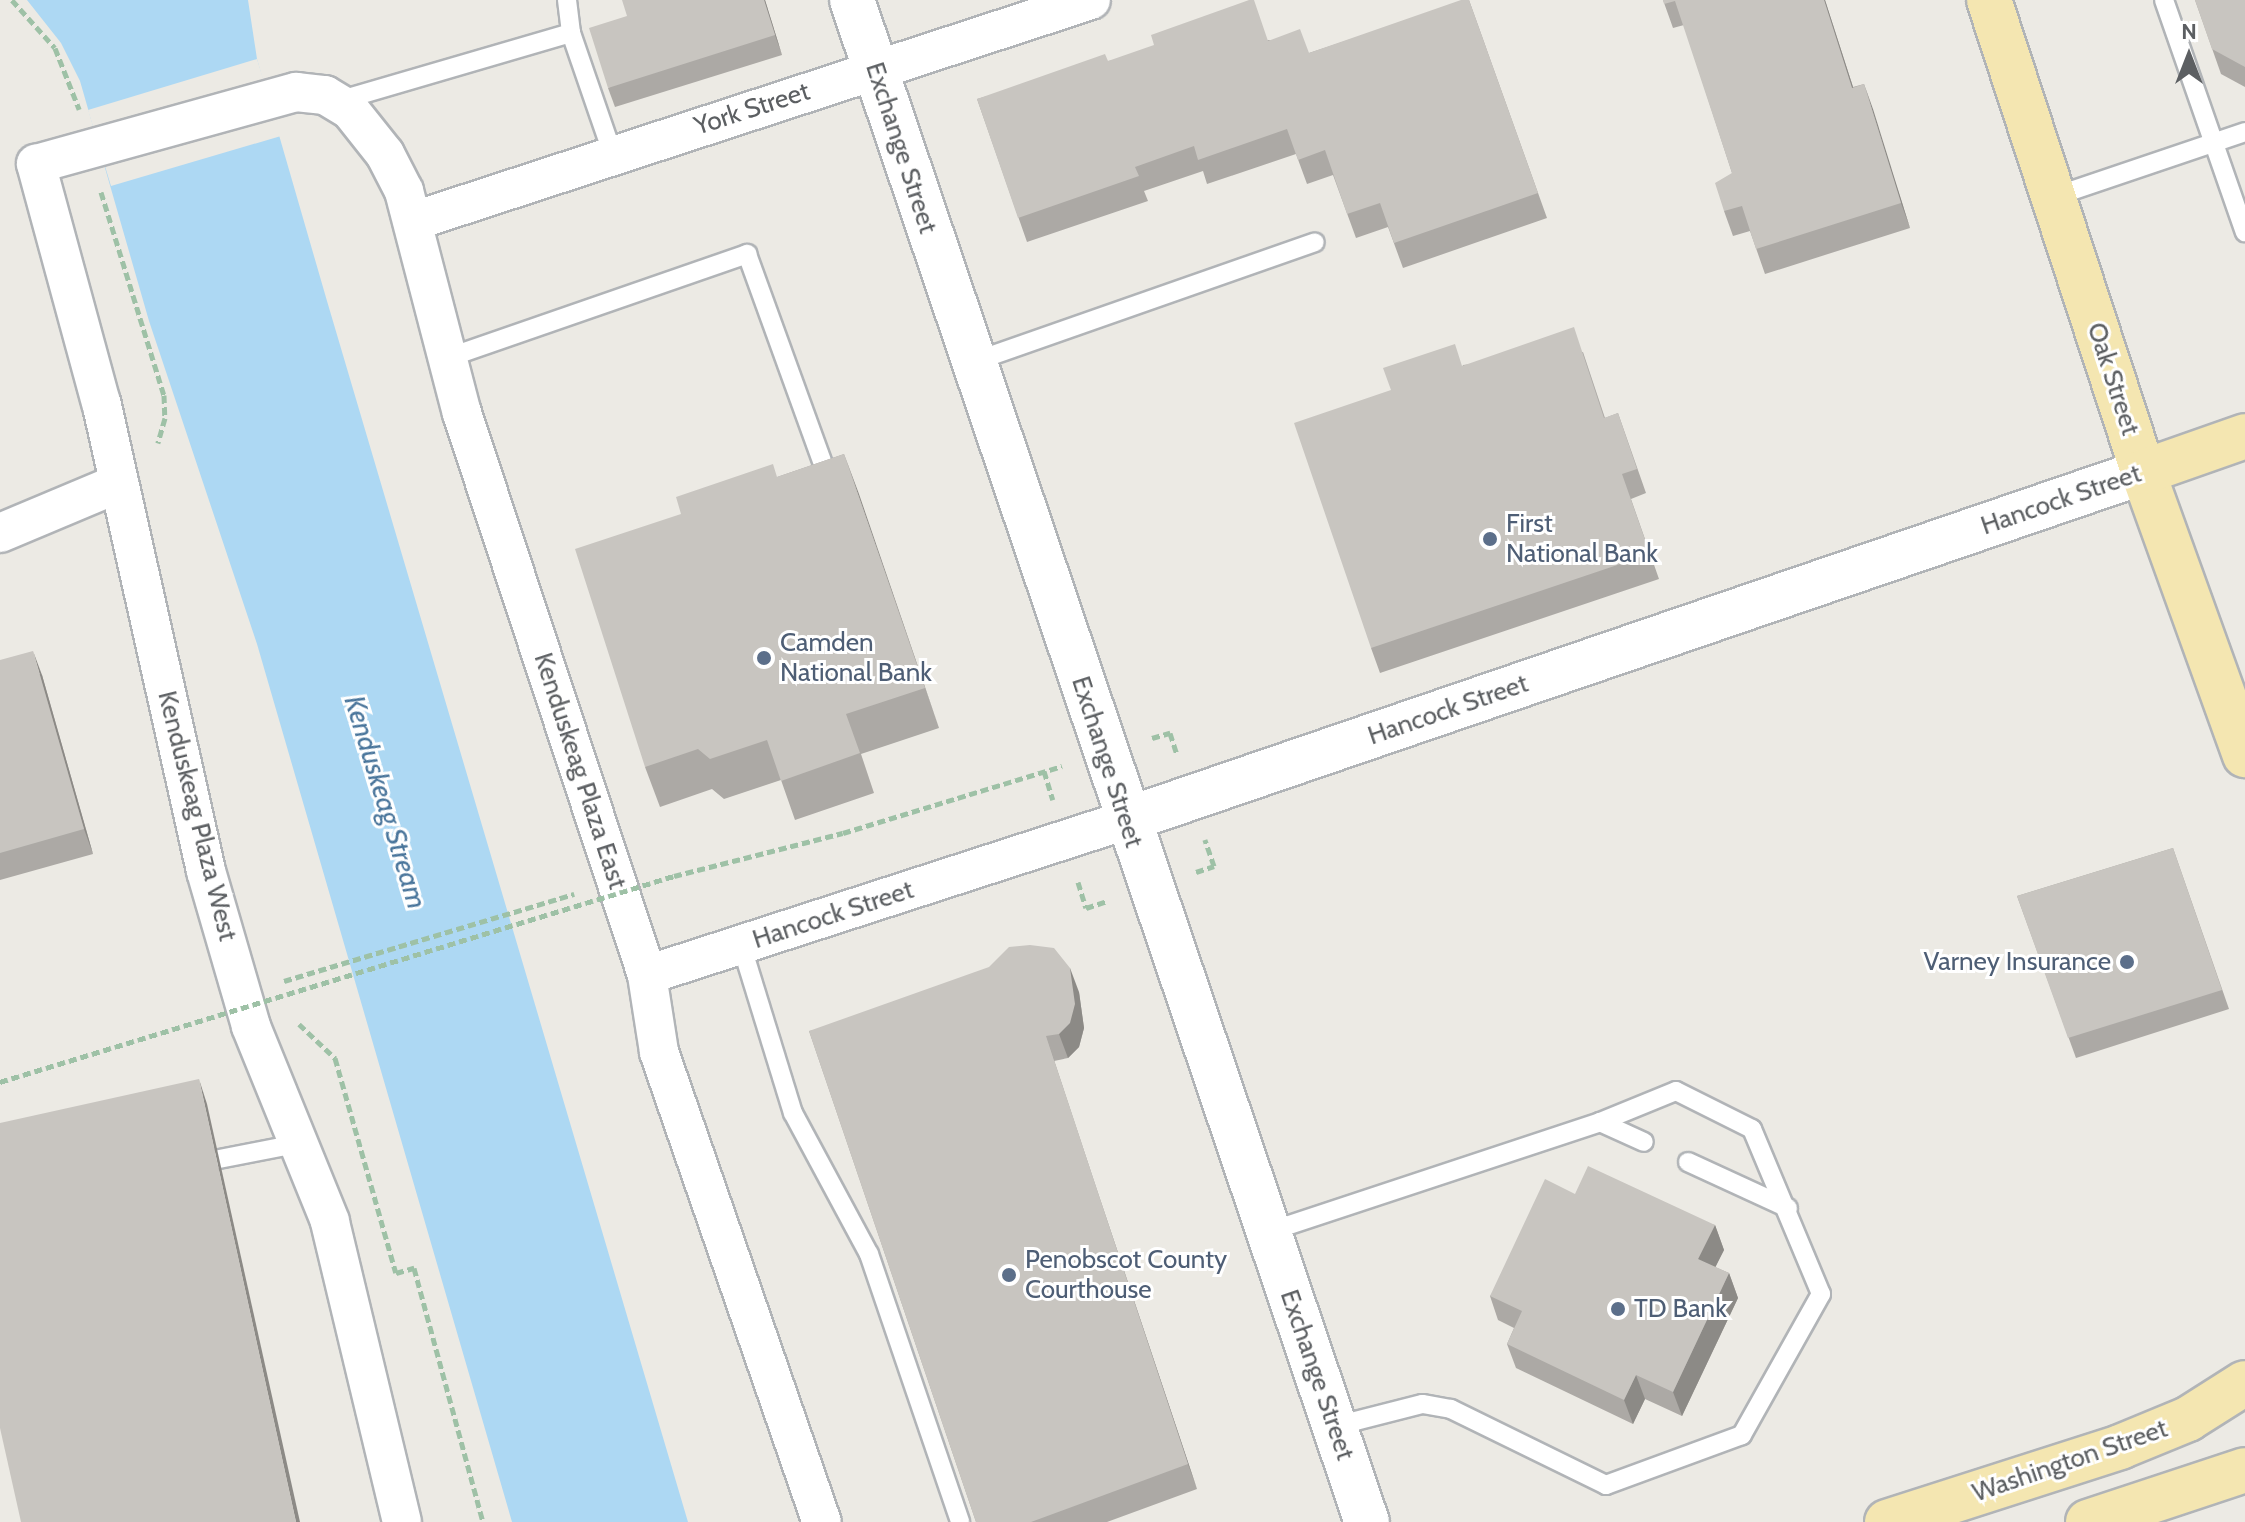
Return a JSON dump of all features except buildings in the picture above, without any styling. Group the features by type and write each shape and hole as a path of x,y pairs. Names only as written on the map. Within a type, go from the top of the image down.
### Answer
{"main road":[{"name":"Oak Street","path":"1989,0 2143,472 2245,755"},
{"name":"Hancock Street","path":"2143,472 2245,436"},
{"name":"Washington Street","path":"1887,1522 2120,1447 2188,1419 2245,1383"},
{"path":"2088,1522 2245,1470"}],"street":[{"name":"Exchange Street","path":"852,0 1126,820 1367,1522"},
{"name":"York Street","path":"414,221 1091,0"},
{"path":"93,148 269,97 296,92 338,101"},
{"name":"Kenduskeag Plaza East","path":"338,101 385,154 414,221 447,358 647,975 659,1052 822,1522"},
{"name":"Kenduskeag Plaza West","path":"93,148 36,164 119,483 206,871 251,1026 301,1143 340,1256 402,1522"},
{"name":"Hancock Street","path":"647,975 1126,820 2143,472"},
{"path":"0,533 119,483"}],"lane":[{"path":"567,0 571,33 613,155"},
{"path":"2164,0 2245,232"},
{"path":"338,101 571,33"},
{"path":"2053,197 2245,132"},
{"path":"973,362 1315,242"},
{"path":"447,358 747,254 823,464"},
{"path":"741,944 793,1113 869,1254 960,1522"},
{"path":"1267,1232 1600,1122 1676,1091 1752,1129 1788,1208 1821,1294 1742,1435 1606,1485 1451,1409 1422,1404 1336,1426"},
{"path":"1600,1122 1644,1142"},
{"path":"219,1159 301,1143"},
{"path":"1688,1162 1788,1208"}],"path":[{"path":"12,0 55,48 93,148 164,395 165,418 157,440 160,456"},
{"path":"0,1082 674,876 843,833 1044,771"},
{"path":"280,983 616,881"},
{"path":"271,974 280,983 286,1004"},
{"path":"290,1015 335,1058 396,1273 414,1268 483,1522"}],"water":[{"name":"Kenduskeag Stream","path":"27,0 248,0 257,59 688,1522 512,1522 257,644 149,321 80,81 61,43"}],"pier":[{"path":"257,59 281,136 111,186 88,110"}],"place":[{"name":"First National Bank","path":"1490,539"},
{"name":"Camden National Bank","path":"764,658"},
{"name":"Varney Insurance","path":"2127,962"},
{"name":"Penobscot County Courthouse","path":"1009,1275"},
{"name":"TD Bank","path":"1618,1309"}]}
